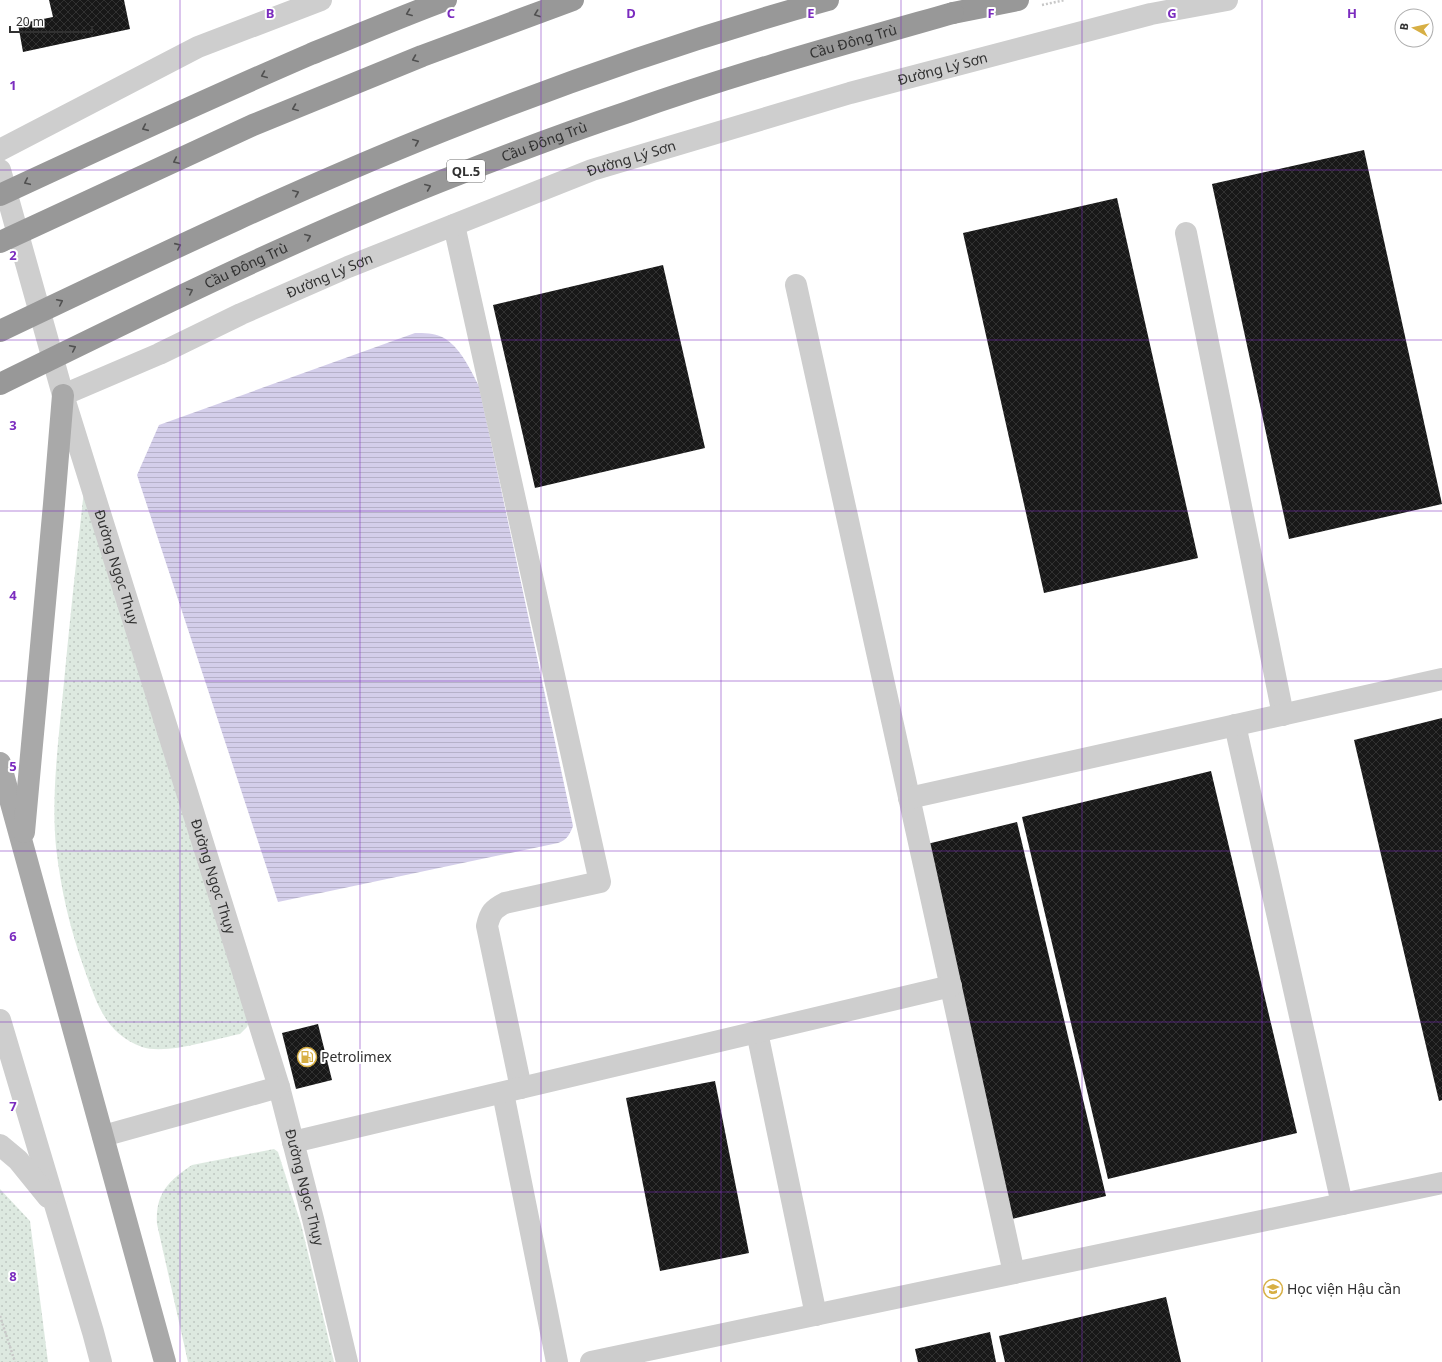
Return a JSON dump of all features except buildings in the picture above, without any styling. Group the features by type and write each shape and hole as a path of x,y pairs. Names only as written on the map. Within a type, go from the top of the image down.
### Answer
{"highway":[{"path":"0,195 262,75 406,14 446,0"},
{"path":"0,242 253,125 422,56 573,0"},
{"path":"0,331 166,251 275,202 446,130 617,65 828,0"},
{"name":"Cầu Đông Trù","path":"0,384 294,242 458,174 629,111 801,56 953,13 1018,0"}],"main road":[{"path":"23,845 54,504 62,395"},
{"path":"0,764 165,1362"}],"street":[{"path":"0,150 198,47 321,0"},
{"name":"Đường Lý Sơn","path":"62,395 159,354 242,314 348,267 592,170 842,95 1151,14 1227,0"},
{"name":"Đường Ngọc Thụy","path":"0,170 62,395 279,1088 313,1218 347,1362"},
{"path":"454,225 600,882 505,903 496,907 490,916 487,926 512,1090 557,1362"},
{"path":"1186,233 1283,715"},
{"path":"796,285 1014,1273"},
{"path":"909,798 1442,679"},
{"path":"1235,725 1342,1204"},
{"path":"293,1142 950,986"},
{"path":"0,1020 101,1362"},
{"path":"757,1032 816,1315"},
{"path":"103,1136 279,1088"},
{"path":"0,1145 18,1160 56,1206"},
{"path":"591,1362 1442,1183"}],"path":[{"path":"0,1316 15,1362"}],"shaded area":[{"path":"415,333 436,335 448,341 464,358 479,386 573,826 568,836 558,843 278,902 137,475 159,425"},
{"path":"84,490 249,1022 247,1027 240,1034 177,1048 164,1049 142,1047 130,1041 111,1026 104,1016 89,983 75,940 63,894 58,863 54,806 58,744"},
{"path":"274,1149 278,1152 301,1224 334,1362 188,1362 157,1224 158,1204 161,1196 176,1177 192,1165"},
{"path":"0,1189 30,1221 48,1362 0,1362"}],"place":[{"name":"Petrolimex","path":"307,1057"},
{"name":"Học viện Hậu cần","path":"1273,1289"}]}
